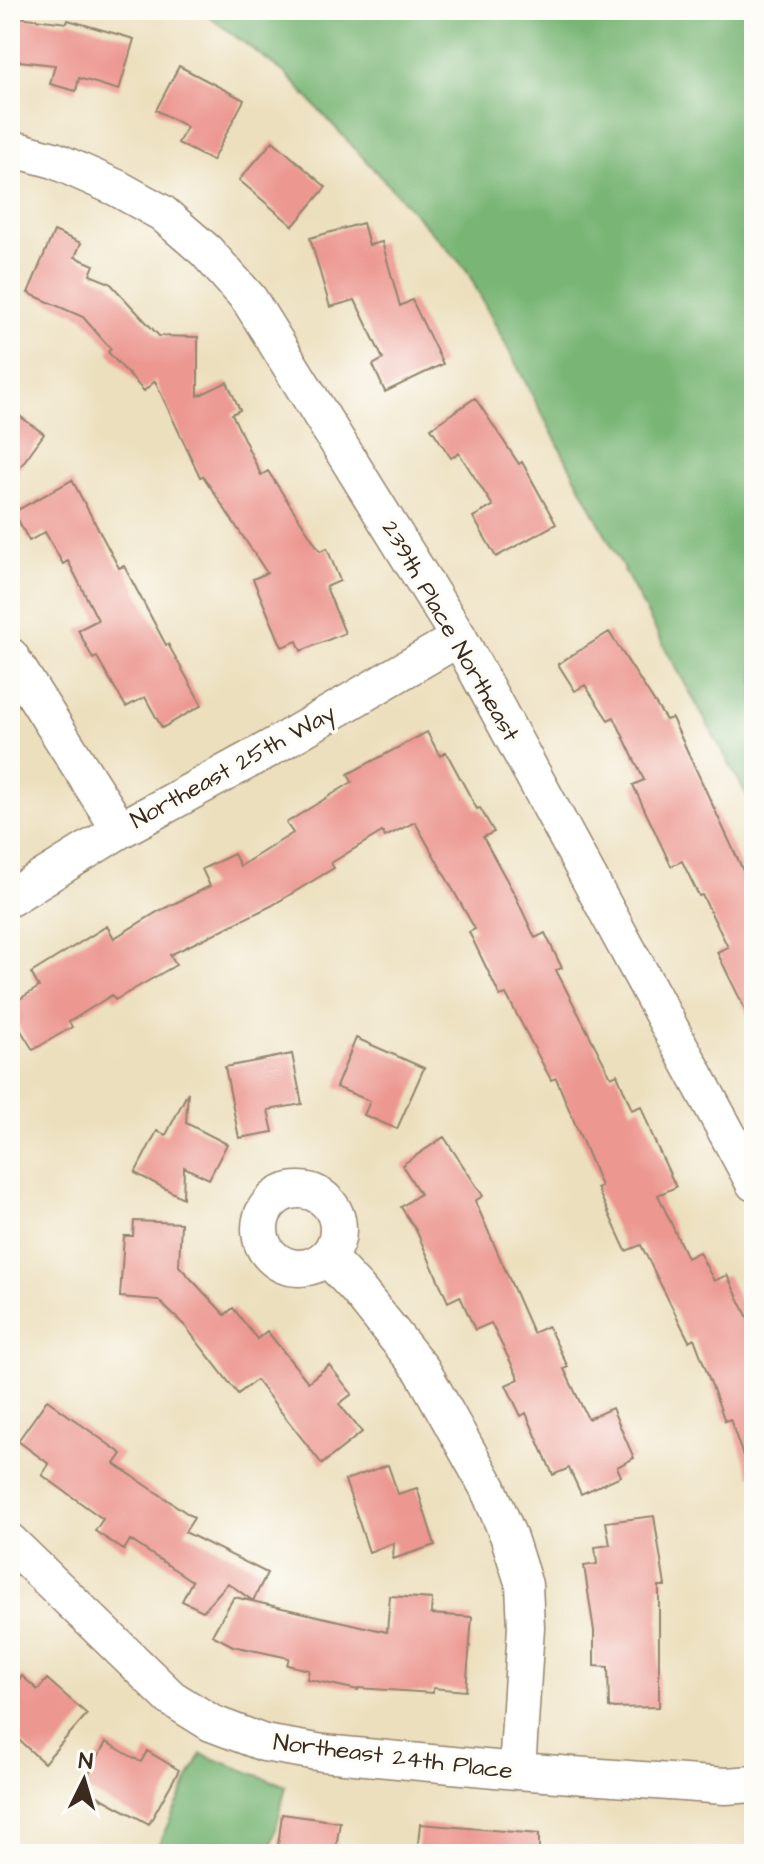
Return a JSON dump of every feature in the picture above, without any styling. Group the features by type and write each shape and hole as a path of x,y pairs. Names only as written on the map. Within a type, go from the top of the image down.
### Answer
{"street":[{"name":"239th Place Northeast","path":"10,148 54,160 117,188 162,213 206,251 249,299 459,638 754,1183"},
{"name":"Northeast 25th Way","path":"10,898 120,830 269,749 459,638"},
{"path":"10,656 120,830"},
{"path":"327,1257 358,1290 422,1370 488,1488 508,1535 524,1585 526,1627 517,1771"},
{"name":"Northeast 24th Place","path":"10,1542 171,1698 211,1723 264,1743 323,1753 517,1771 725,1786 754,1784"}],"green space":[{"path":"200,10 754,10 754,808 663,644 466,269 286,74"},
{"path":"201,1754 286,1786 270,1854 154,1854"}],"building":[{"path":"10,16 67,23 68,20 134,39 119,90 79,78 76,91 50,84 55,65 10,60"},
{"path":"179,66 244,100 212,161 178,143 187,127 156,110"},
{"path":"273,141 326,187 293,226 239,180"},
{"path":"363,223 369,245 382,242 400,306 412,300 443,364 385,392 373,365 383,359 355,300 330,307 310,238"},
{"path":"54,231 81,243 75,257 94,265 90,275 110,283 159,336 198,337 198,396 227,382 240,410 232,414 261,475 268,471 320,551 327,548 340,581 326,587 345,633 301,651 297,641 282,647 253,579 267,573 203,476 200,477 155,381 144,391 108,352 111,349 83,317 28,293"},
{"path":"475,398 519,464 522,462 556,524 496,557 473,517 493,506 459,453 451,458 431,428"},
{"path":"10,409 44,434 10,481"},
{"path":"72,480 119,568 124,566 202,705 162,728 145,697 126,707 97,657 93,659 78,630 98,620 68,561 63,564 45,532 29,541 14,512"},
{"path":"609,632 666,720 672,718 754,894 754,1028 717,952 728,947 682,861 671,866 633,785 644,780 614,717 608,720 585,685 575,691 558,664"},
{"path":"427,732 440,756 446,752 477,809 480,808 494,832 483,837 535,938 545,933 562,968 556,970 611,1077 617,1074 632,1110 641,1106 676,1187 658,1195 687,1258 699,1252 714,1281 727,1275 754,1330 754,1475 750,1476 730,1419 725,1421 694,1338 689,1341 641,1245 626,1251 597,1188 601,1186 556,1078 551,1080 506,994 500,996 469,932 475,929 415,822 385,837 382,832 331,863 334,868 271,906 170,955 176,965 115,1000 112,995 69,1022 72,1027 33,1050 10,1013 10,1005 39,987 31,973 107,926 114,938 210,886 202,869 234,854 240,866 293,833 286,823 352,782 348,774"},
{"path":"356,1038 424,1068 397,1129 364,1115 370,1101 336,1087"},
{"path":"292,1054 302,1104 268,1110 273,1132 239,1138 225,1067"},
{"path":"188,1092 186,1123 227,1144 209,1179 184,1167 183,1198 135,1173 157,1131 166,1135"},
{"path":"444,1137 483,1196 475,1201 533,1333 548,1326 588,1419 612,1408 634,1458 617,1467 621,1476 581,1494 569,1468 553,1475 526,1413 521,1416 506,1385 519,1379 491,1323 475,1330 460,1296 448,1302 416,1230 401,1207 420,1194 402,1165"},
{"path":"134,1221 181,1223 179,1266 225,1315 233,1308 257,1339 267,1331 308,1382 329,1365 352,1394 339,1404 362,1432 322,1464 256,1380 238,1394 185,1326 158,1300 120,1297 124,1236 133,1236"},
{"path":"47,1400 122,1454 115,1464 194,1518 185,1532 267,1573 253,1601 228,1583 203,1611 182,1601 192,1581 130,1540 124,1550 95,1531 103,1519 42,1475 49,1464 18,1441"},
{"path":"388,1465 398,1494 417,1488 435,1545 393,1559 394,1543 369,1552 345,1480"},
{"path":"654,1516 665,1586 659,1586 659,1707 609,1708 608,1667 594,1666 594,1631 584,1566 597,1564 595,1547 610,1545 606,1522"},
{"path":"390,1596 432,1599 431,1614 472,1617 466,1691 433,1688 433,1693 358,1690 307,1679 309,1670 287,1665 289,1658 233,1646 212,1635 234,1597 387,1632"},
{"path":"22,1676 38,1690 47,1679 87,1714 44,1763 10,1732 10,1689"},
{"path":"106,1742 141,1762 147,1751 179,1770 149,1824 81,1787"},
{"path":"282,1814 340,1822 335,1854 277,1854"},
{"path":"420,1824 539,1834 539,1854 417,1854"}]}
